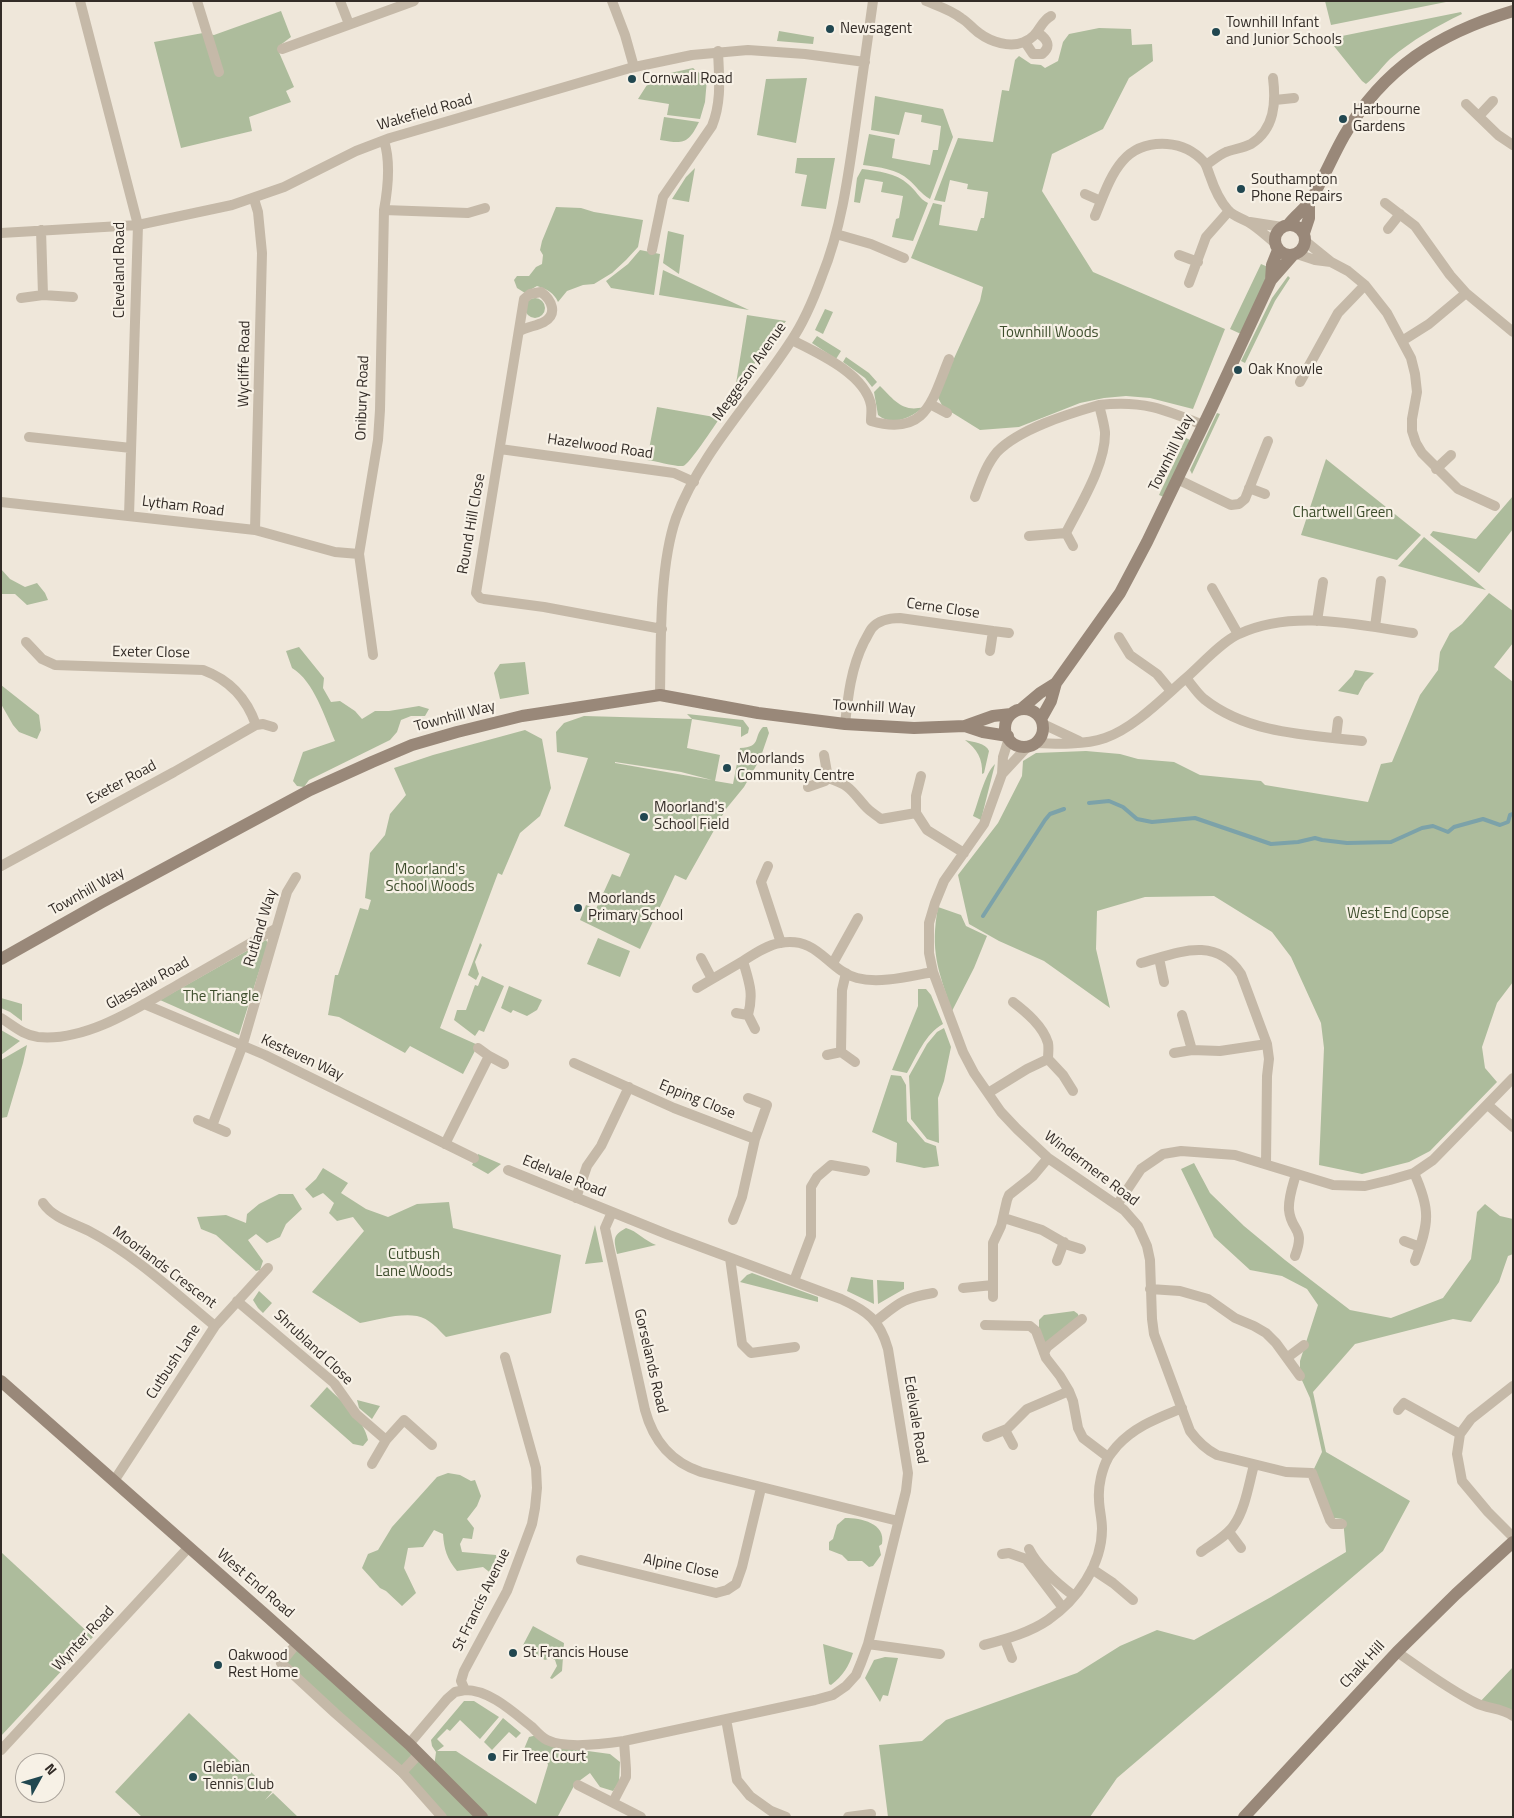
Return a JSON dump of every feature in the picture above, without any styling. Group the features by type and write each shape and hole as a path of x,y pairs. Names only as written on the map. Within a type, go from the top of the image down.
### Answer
{"street":[{"name":"Cleveland Road","path":"80,1 138,225 129,516"},
{"path":"198,1 219,72"},
{"path":"340,1 349,24"},
{"path":"282,50 414,1"},
{"path":"612,1 625,35 634,67"},
{"name":"Meggeson Avenue","path":"660,695 662,629 668,550 676,518 694,482 720,440 792,340 823,275 836,234 850,165 873,1"},
{"path":"926,1 949,10 963,19 981,35 992,40 1017,44 1025,42 1038,33 1044,21 1051,16"},
{"path":"1277,246 1276,234 1309,203 1355,120 1369,100 1405,64 1428,46 1453,32 1513,10"},
{"path":"1025,42 1033,54 1042,54 1047,49 1048,43 1038,33"},
{"name":"Wakefield Road","path":"1,233 138,225 213,210 254,199 284,187 356,151 384,140 634,67 684,56 718,51 748,50 805,54 865,62"},
{"path":"652,250 663,197 707,133 715,117 720,93 718,51"},
{"path":"1206,164 1225,152 1251,144 1259,137 1271,120 1276,100 1273,78"},
{"path":"1276,100 1294,98"},
{"path":"1479,116 1493,101"},
{"path":"1466,104 1498,135 1513,145"},
{"name":"Onibury Road","path":"373,655 359,554 378,440 384,210 387,194 388,160 384,140"},
{"path":"1095,216 1113,172 1121,162 1132,152 1144,146 1159,143 1172,144 1186,148 1206,164 1222,203 1229,211 1249,222 1285,255 1295,255 1331,262"},
{"path":"1085,194 1101,201"},
{"name":"Wycliffe Road","path":"254,199 258,212 262,253 255,530"},
{"path":"1295,255 1303,248 1309,218 1309,203"},
{"path":"1385,203 1415,226 1466,293 1513,332"},
{"path":"384,210 468,213 485,208"},
{"path":"1189,283 1206,237 1229,211"},
{"path":"1388,229 1400,214"},
{"path":"1249,222 1297,227 1331,262 1348,271 1365,285 1381,303 1411,358 1417,381 1412,431 1416,443 1436,469 1458,489 1495,506"},
{"path":"41,230 42,295"},
{"path":"836,234 871,244 904,258"},
{"name":"Townhill Way","path":"1271,280 1272,265 1277,246"},
{"path":"1179,255 1198,262"},
{"name":"Townhill Way","path":"1042,722 1056,683 1120,593 1178,478 1271,280 1295,255"},
{"path":"1300,382 1338,313 1365,285"},
{"path":"1402,341 1429,324 1466,293"},
{"path":"21,298 42,295 72,296"},
{"name":"Round Hill Close","path":"520,331 476,594 484,599 544,607 662,629"},
{"path":"792,340 825,357 848,373 862,386 871,404 871,420 888,426 905,425 918,418 930,404 949,359"},
{"path":"975,497 986,467 998,452 1016,438 1066,414 1099,405 1124,402 1150,406 1203,425"},
{"path":"930,404 947,413"},
{"path":"1066,533 1101,462 1105,430 1099,405"},
{"path":"29,437 131,448"},
{"path":"1178,478 1230,505 1239,504 1245,499 1268,441"},
{"name":"Hazelwood Road","path":"500,449 674,473 694,482"},
{"path":"1436,469 1451,455"},
{"path":"1249,488 1265,494"},
{"name":"Lytham Road","path":"1,502 255,530 335,552 359,554"},
{"path":"1030,536 1066,533"},
{"path":"1066,533 1073,546"},
{"path":"1375,627 1382,581"},
{"path":"1317,621 1324,582"},
{"path":"1212,588 1238,634"},
{"name":"Cerne Close","path":"845,724 850,685 856,661 872,628 881,622 890,618 900,618 1009,633"},
{"path":"1080,741 1042,722 1033,711 1016,711 1006,724 1008,737 1018,745 1059,744 1090,741 1106,737 1132,723 1238,634 1263,625 1285,621 1317,621 1375,627 1413,634"},
{"name":"Cerne Close","path":"990,651 993,631"},
{"path":"1119,637 1130,655 1157,674 1171,691"},
{"name":"Exeter Close","path":"26,642 42,659 55,665 203,670 223,681 238,694 250,708 256,725"},
{"path":"1186,678 1202,698 1223,712 1250,724 1272,729 1362,741"},
{"name":"Townhill Way","path":"1,959 310,790 412,745 457,732 522,716 660,695 758,713 845,724 914,728 965,726 992,716 1016,711 1056,683"},
{"path":"1336,737 1338,721"},
{"path":"1032,744 1042,734 1042,722"},
{"path":"256,725 263,724 273,727"},
{"name":"Exeter Road","path":"1,866 158,781 256,725"},
{"name":"Townhill Way","path":"965,726 1008,737"},
{"name":"Windermere Road","path":"1008,737 1003,757 1002,774 984,824 944,881 934,903 929,923 929,953 933,972 963,1052 974,1073 1001,1112 1016,1129 1048,1158 1117,1205 1132,1218 1142,1235 1150,1260 1150,1289 1154,1334 1190,1431 1200,1444 1217,1455 1254,1465 1286,1472 1312,1473 1330,1520 1333,1524 1342,1524"},
{"name":"Windermere Road","path":"1002,774 1032,744"},
{"path":"824,756 828,778"},
{"path":"921,776 916,796 916,813 927,830 964,854"},
{"path":"808,787 825,781 828,778"},
{"path":"828,778 841,782 852,790 866,808 881,819 916,813"},
{"path":"768,866 761,882 780,943"},
{"name":"Rutland Way","path":"212,1126 242,1047 275,929 289,887 296,877"},
{"path":"833,963 858,918"},
{"name":"Glasslaw Road","path":"1,1018 26,1034 38,1037 73,1033 116,1019 275,929"},
{"path":"697,988 759,951 780,943 801,943 814,948 846,973 866,980 933,972"},
{"path":"1141,962 1204,949 1228,959 1241,974 1267,1044 1270,1059 1267,1076 1266,1164"},
{"path":"701,958 712,979"},
{"path":"1159,958 1164,982"},
{"path":"743,961 752,1000 748,1015 755,1029"},
{"path":"841,1052 842,990 846,973"},
{"path":"1013,1002 1034,1020 1045,1036 1048,1044 1048,1059 1073,1091"},
{"name":"Kesteven Way","path":"144,1004 242,1047 265,1055 474,1158"},
{"path":"736,1013 748,1015"},
{"path":"1182,1015 1192,1050"},
{"path":"1174,1053 1192,1050 1220,1051 1267,1044"},
{"path":"478,1048 488,1056 504,1064"},
{"path":"827,1055 841,1052 855,1062"},
{"path":"445,1144 488,1056"},
{"path":"988,1093 1027,1069 1048,1059"},
{"name":"Epping Close","path":"574,1063 595,1078 629,1087 674,1108 755,1139"},
{"path":"1117,1205 1141,1169 1163,1154 1181,1151 1235,1155 1333,1185 1349,1187 1365,1186 1414,1172 1433,1160 1513,1078"},
{"path":"576,1198 588,1166 601,1146 629,1087"},
{"path":"733,1220 742,1197 755,1139 767,1105 748,1098"},
{"path":"1488,1105 1513,1127"},
{"path":"198,1120 226,1132"},
{"path":"993,1297 992,1243 1004,1218 1009,1195 1033,1176 1048,1158"},
{"path":"794,1281 811,1236 811,1187 817,1177 832,1165 864,1170"},
{"name":"Edelvale Road","path":"465,1690 474,1690 509,1709 547,1740 594,1745 624,1741 833,1695 846,1686 856,1675 868,1644 906,1491 908,1473 884,1334 876,1321 861,1308 508,1170"},
{"path":"1414,1172 1424,1196 1426,1210 1426,1225 1414,1261"},
{"path":"1295,1256 1299,1244 1299,1231 1292,1221 1289,1207 1296,1174"},
{"name":"Moorlands Crescent","path":"43,1203 49,1211 91,1232 123,1253 215,1326"},
{"name":"Gorselands Road","path":"612,1212 604,1228 645,1413 654,1435 667,1451 686,1466 704,1473 898,1521"},
{"path":"1004,1218 1042,1230 1081,1249"},
{"path":"1404,1241 1420,1247"},
{"path":"1057,1261 1064,1242"},
{"path":"730,1258 742,1344 752,1353 795,1347"},
{"name":"Cutbush Lane","path":"114,1481 215,1326 268,1268"},
{"path":"963,1288 993,1285"},
{"path":"1150,1289 1180,1291 1209,1300 1235,1318 1254,1326 1266,1333 1288,1357 1300,1376"},
{"path":"876,1321 895,1304 913,1296 933,1293"},
{"name":"Shrubland Close","path":"237,1301 334,1383 356,1414 386,1440"},
{"path":"1045,1356 1047,1347 1082,1319"},
{"path":"985,1325 1030,1326 1036,1332 1045,1356 1060,1376 1073,1401 1078,1428 1083,1438 1108,1457"},
{"path":"1288,1357 1304,1345"},
{"name":"St Francis Avenue","path":"465,1690 461,1682 464,1671 507,1591 532,1524 535,1508 536,1468 505,1357"},
{"name":"West End Road","path":"1,1381 409,1744 482,1817"},
{"path":"1513,1386 1471,1419 1460,1434 1456,1454 1462,1481 1488,1512 1513,1537"},
{"path":"987,1437 1005,1430 1026,1409 1068,1391"},
{"path":"1402,1403 1460,1434"},
{"path":"984,1645 1005,1640 1035,1627 1063,1608 1074,1596 1092,1569 1101,1542 1102,1522 1099,1487 1108,1457 1139,1427 1182,1408"},
{"path":"372,1464 386,1440 404,1420 432,1445"},
{"path":"1005,1430 1013,1445"},
{"path":"1201,1552 1229,1532 1239,1517 1254,1465"},
{"name":"Alpine Close","path":"581,1560 716,1593 727,1590 736,1584 742,1567 761,1488"},
{"path":"1229,1532 1242,1548"},
{"name":"Chalk Hill","path":"1244,1817 1397,1652 1513,1542"},
{"name":"Wynter Road","path":"1,1750 189,1547"},
{"path":"1029,1548 1033,1556 1048,1572 1074,1596"},
{"path":"1002,1554 1009,1553 1026,1559 1063,1608"},
{"path":"1092,1569 1113,1582 1133,1600"},
{"path":"1005,1640 1012,1658"},
{"path":"297,1643 281,1663 402,1772 442,1817"},
{"path":"868,1644 940,1654"},
{"path":"1397,1652 1450,1688 1478,1704 1508,1712 1513,1716"},
{"path":"409,1744 455,1692 465,1690"},
{"path":"726,1719 737,1780 750,1796 771,1811 786,1817"},
{"path":"613,1802 626,1777 624,1741"},
{"path":"402,1772 419,1754"},
{"path":"578,1785 641,1817"},
{"path":"848,1817 871,1814"}],"green space":[{"path":"1325,1 1451,1 1331,25"},
{"path":"281,11 291,37 279,46 278,50 294,87 286,91 291,102 249,117 252,131 181,148 154,42 203,33 214,35"},
{"path":"1461,12 1462,14 1443,23 1398,52 1366,84 1329,40 1332,38"},
{"name":"Townhill Woods","path":"1099,28 1131,29 1132,45 1152,44 1153,61 1129,78 1103,129 1052,154 1042,191 1093,272 1225,329 1193,409 1150,398 1126,396 1104,398 1080,403 1019,427 980,430 943,407 937,396 980,301 983,287 911,258 933,203 942,205 939,225 977,231 981,218 984,218 988,192 967,189 968,184 950,180 945,202 934,200 958,138 993,142 1002,90 1009,91 1015,60 1019,56 1031,64 1041,65 1045,68 1058,61 1063,42 1069,34"},
{"path":"779,31 814,37 813,44 777,41"},
{"path":"693,68 707,79 705,102 700,119 667,115 669,104 638,99 652,77"},
{"path":"807,78 796,143 757,135 766,79"},
{"path":"875,96 943,109 953,137 930,199 899,173 888,169 863,165 869,134 895,139 892,158 930,165 933,150 938,150 941,126 921,122 922,115 905,112 899,135 871,130"},
{"path":"664,117 699,122 692,135 684,141 660,140"},
{"path":"797,158 835,158 826,209 801,206 807,175 795,173"},
{"path":"695,168 689,202 672,199 686,177"},
{"path":"862,169 898,177 911,186 928,203 913,241 892,237 896,219 899,218 903,196 881,192 883,182 865,179 860,203 854,202 857,178"},
{"path":"556,207 581,208 643,220 638,247 626,260 612,273 594,284 583,285 567,291 558,302 550,292 537,286 525,293 517,288 514,280 517,276 529,276 536,267 542,264 543,255 540,250 542,241"},
{"path":"668,231 684,235 679,274 663,263"},
{"path":"640,250 660,254 654,295 611,288 606,281 628,264"},
{"path":"1261,264 1268,267 1263,289 1241,334 1230,329"},
{"path":"663,270 749,310 659,295"},
{"path":"1288,276 1290,278 1275,301 1245,363 1241,361 1272,298"},
{"path":"535,298 542,301 545,308 542,315 535,318 528,315 525,308 528,301"},
{"path":"825,309 833,312 823,334 815,330"},
{"path":"747,315 786,321 735,390"},
{"path":"817,336 841,351 836,359 812,343"},
{"path":"846,357 869,373 877,382 872,387 865,378 843,362"},
{"path":"880,386 899,404 910,408 923,407 913,415 901,420 883,419 878,415 874,392"},
{"path":"657,407 720,418 696,452 683,466 647,460"},
{"path":"1217,413 1220,414 1192,474 1190,470"},
{"path":"1186,438 1190,440 1164,497 1159,495"},
{"name":"Chartwell Green","path":"1326,459 1421,535 1397,560 1301,535"},
{"path":"1513,496 1513,529 1479,573 1430,535 1433,531 1476,539"},
{"path":"1424,537 1486,590 1398,566"},
{"path":"1,569 10,579 25,587 37,583 48,600 27,605 15,594 1,594"},
{"name":"West End Copse","path":"1489,593 1513,611 1513,643 1494,667 1513,682 1513,982 1497,1003 1482,1047 1485,1068 1497,1082 1430,1151 1409,1162 1362,1174 1319,1165 1324,1048 1321,1023 1291,957 1272,932 1214,896 1145,897 1097,911 1096,949 1110,1008 1044,961 999,941 969,924 958,875 998,823 1022,776 1023,761 1036,753 1086,751 1120,754 1138,759 1174,762 1200,775 1261,781 1265,785 1368,802 1381,764 1392,762 1420,695 1438,670 1440,652 1450,633 1462,624"},
{"path":"299,647 324,678 323,688 331,702 340,701 355,711 362,719 375,711 389,711 419,706 429,709 425,716 411,716 401,720 397,732 390,740 309,780 304,787 297,786 293,781 303,752 335,741 313,691 300,674 292,668 286,651"},
{"path":"525,662 529,694 500,699 494,673 500,664"},
{"path":"1355,670 1374,673 1365,682 1358,695 1338,691 1352,676"},
{"path":"1,685 39,715 41,730 37,739 19,732 13,725 1,704"},
{"path":"687,714 743,720 749,728 748,733 741,737 741,727 692,719"},
{"path":"584,716 692,719 687,748 720,755 715,781 733,784 740,748 754,744 763,727 767,727 769,733 760,759 744,787 726,809 686,880 675,875 640,949 580,920 586,905 596,909 612,874 620,877 630,854 564,826 588,758 557,752 556,732 564,723","holes":["615,762 681,772 712,780"]},
{"name":"Moorland's School Woods","path":"525,730 542,739 551,788 540,816 520,833 502,875 498,873 440,1028 478,1045 463,1074 410,1046 405,1053 339,1017 328,1015 335,975 338,975 360,908 368,910 371,900 365,898 370,853 385,835 390,814 406,795 394,768 433,755"},
{"path":"965,740 982,745 989,751 984,773 982,774 978,755"},
{"path":"995,764 981,820 973,816 985,781"},
{"path":"938,907 961,915 966,926 987,936 974,968 952,1011 939,972 935,948"},
{"path":"598,938 630,951 620,977 587,964"},
{"name":"The Triangle","path":"266,940 268,943 239,1035 160,1000"},
{"path":"480,943 482,945 475,962 479,974 476,980 468,975"},
{"path":"482,976 504,986 484,1032 479,1030 475,1036 454,1020 457,1010 466,1010 475,985 478,986"},
{"path":"509,986 542,1000 537,1010 527,1016 513,1010 511,1013 501,1008"},
{"path":"918,989 926,989 931,995 943,1024 926,1039 907,1073 892,1070 918,1006"},
{"path":"1,998 22,1004 22,1021 1,1008"},
{"path":"944,1028 951,1047 944,1081 938,1098 939,1143 927,1139 911,1119 909,1076 927,1044 937,1032"},
{"path":"1,1030 20,1041 1,1055"},
{"path":"27,1045 7,1117 1,1118 1,1060"},
{"path":"891,1075 901,1076 906,1085 907,1121 925,1142 936,1146 939,1166 924,1168 896,1162 897,1143 872,1132"},
{"path":"478,1154 501,1164 488,1174 472,1165"},
{"path":"1194,1163 1210,1193 1244,1226 1285,1260 1350,1310 1391,1318 1443,1298 1471,1259 1477,1212 1485,1204 1500,1216 1513,1219 1513,1254 1508,1256 1499,1282 1471,1322 1453,1319 1355,1344 1313,1392 1326,1452 1410,1501 1383,1551 1117,1778 1090,1817 888,1817 879,1745 922,1741 946,1720 1077,1673 1120,1646 1157,1630 1194,1640 1346,1552 1343,1519 1334,1518 1312,1473 1322,1452 1310,1398 1300,1376 1300,1361 1318,1305 1307,1289 1282,1276 1250,1270 1214,1237 1181,1169"},
{"name":"Cutbush Lane Woods","path":"323,1168 348,1183 341,1193 366,1209 388,1217 417,1204 449,1202 453,1228 561,1255 551,1313 446,1337 429,1321 417,1316 396,1316 360,1323 312,1292 364,1231 353,1217 337,1221 329,1213 334,1203 323,1193 313,1198 305,1189 316,1179"},
{"path":"279,1194 293,1194 302,1209 286,1224 280,1237 267,1243 256,1234 248,1240 263,1261 260,1270 256,1271 216,1235 201,1229 197,1217 226,1215 246,1223 247,1214 259,1204"},
{"path":"595,1225 603,1262 585,1264"},
{"path":"626,1228 656,1245 617,1254 615,1238 618,1233"},
{"path":"752,1273 818,1297 818,1302 740,1282"},
{"path":"851,1277 873,1280 874,1304 847,1291"},
{"path":"877,1280 904,1282 904,1289 878,1304"},
{"path":"259,1291 272,1303 263,1313 253,1300"},
{"path":"1074,1311 1078,1314 1079,1319 1045,1345 1039,1333 1039,1320 1044,1315"},
{"path":"327,1387 362,1425 368,1440 363,1446 353,1444 310,1406"},
{"path":"357,1400 380,1406 372,1419 359,1408"},
{"path":"448,1473 460,1475 471,1481 475,1480 481,1496 477,1506 467,1519 474,1528 472,1539 463,1538 460,1544 462,1552 496,1555 498,1569 493,1575 483,1567 457,1571 447,1554 443,1534 434,1530 423,1547 408,1548 404,1568 416,1593 402,1606 380,1588 362,1568 368,1554 378,1550 392,1527 437,1477"},
{"path":"845,1518 871,1523 880,1531 882,1537 882,1544 879,1546 881,1555 873,1566 869,1567 862,1561 848,1561 842,1555 829,1550 829,1542 833,1539 837,1525"},
{"path":"1,1552 93,1637 1,1736"},
{"path":"533,1626 564,1643 562,1671 552,1679 550,1678 557,1666 555,1660 551,1658 545,1660 522,1647"},
{"path":"297,1643 434,1767 436,1752 431,1740 464,1701 474,1701 499,1717 480,1739 460,1720 450,1731 447,1729 437,1739 444,1746 437,1751 456,1751 536,1804 548,1765 545,1754 532,1756 524,1749 529,1737 537,1735 573,1749 610,1754 620,1762 619,1782 613,1791 600,1787 590,1773 575,1784 559,1817 442,1817 281,1663"},
{"path":"823,1644 853,1653 845,1670 831,1685 829,1684"},
{"path":"885,1657 898,1658 888,1696 883,1695 880,1702 865,1678 874,1660"},
{"path":"1513,1667 1513,1716 1478,1704"},
{"name":"Glebian Tennis Club","path":"189,1713 272,1792 265,1800 273,1793 298,1817 142,1817 115,1792"},
{"path":"503,1718 521,1733 516,1738 509,1732 492,1750 484,1742"}],"waterway":[{"path":"1089,803 1109,801 1123,807 1137,819 1152,822 1195,818 1271,844 1298,842 1315,838 1347,843 1391,842 1422,828 1433,826 1448,832 1454,827 1483,819 1500,825 1508,822 1510,815 1513,814"},
{"path":"983,916 1045,820 1050,814 1064,809"}],"place":[{"name":"Newsagent","path":"830,29"},
{"name":"Townhill Infant and Junior Schools","path":"1216,32"},
{"name":"Cornwall Road","path":"632,79"},
{"name":"Harbourne Gardens","path":"1343,119"},
{"name":"Southampton Phone Repairs","path":"1241,189"},
{"name":"Oak Knowle","path":"1238,370"},
{"name":"Moorlands Community Centre","path":"727,768"},
{"name":"Moorland's School Field","path":"644,817"},
{"name":"Moorlands Primary School","path":"578,908"},
{"name":"St Francis House","path":"513,1653"},
{"name":"Oakwood Rest Home","path":"218,1665"},
{"name":"Fir Tree Court","path":"492,1757"},
{"name":"Glebian Tennis Club","path":"193,1777"}]}
